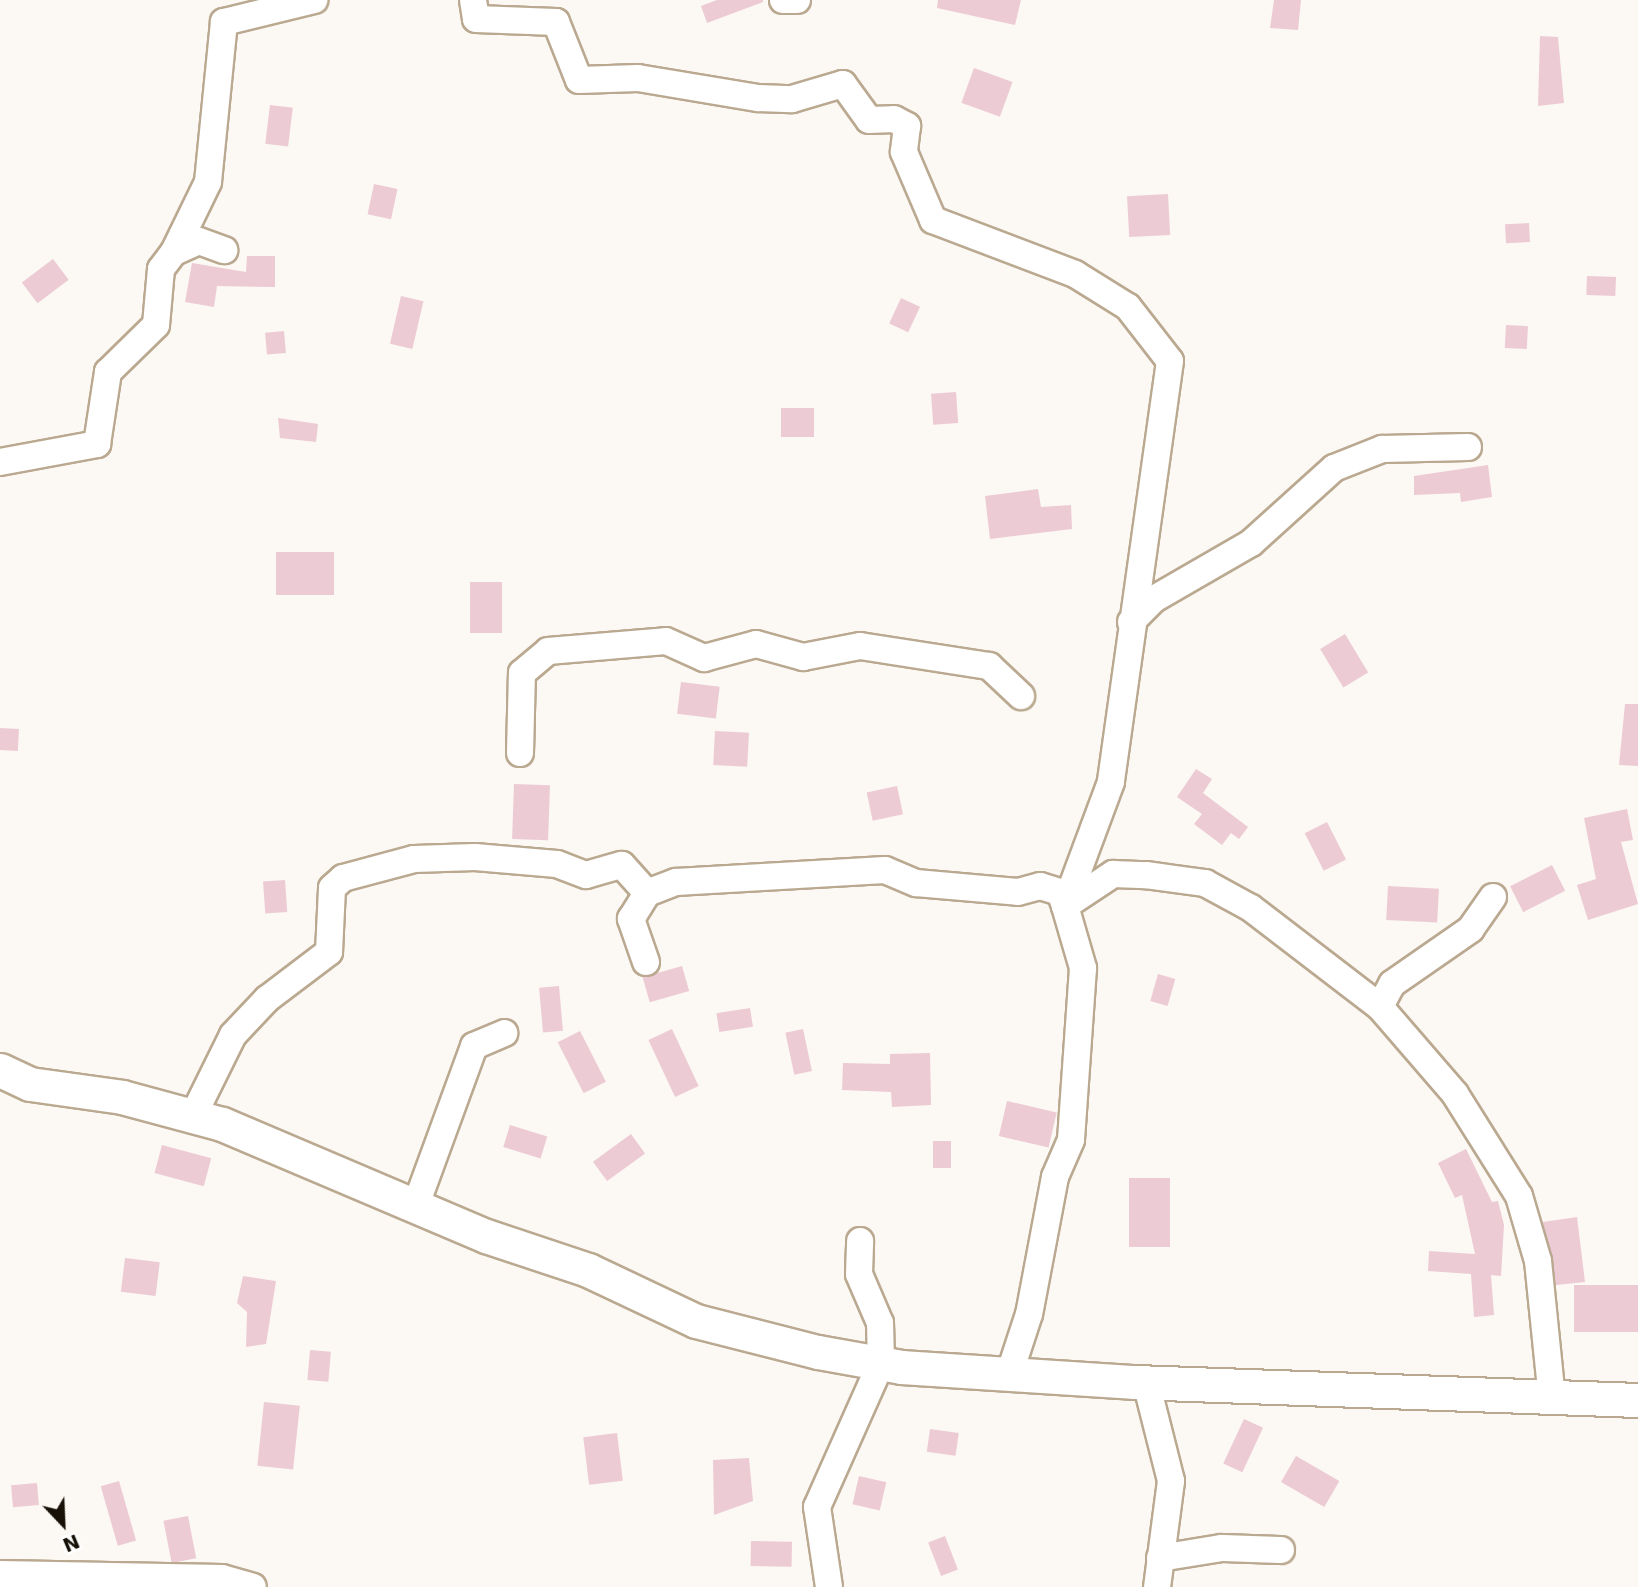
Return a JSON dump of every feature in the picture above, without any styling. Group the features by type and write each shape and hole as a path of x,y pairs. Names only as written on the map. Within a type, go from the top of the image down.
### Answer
{"main road":[{"path":"0,1070 30,1084 122,1097 193,1116 417,1202 696,1321 881,1363 1011,1369 1146,1382 1638,1400"}],"street":[{"path":"0,462 97,444 108,372 156,325 161,269 174,252 208,182 224,22 314,0"},
{"path":"473,0 476,19 556,22 579,80 638,78 769,99 843,84 869,120 894,119 907,126 904,152 933,220 1075,274 1128,306 1170,361 1149,544 1131,622 1111,782 1065,906"},
{"path":"783,0 797,0"},
{"path":"174,252 199,241 224,250"},
{"path":"1131,622 1154,599 1251,543 1334,468 1382,449 1468,447"},
{"path":"520,753 522,673 548,651 666,641 704,658 755,644 803,657 860,646 989,666 1021,696"},
{"path":"193,1116 233,1035 267,999 329,952 332,888 343,878 414,859 475,857 557,864 586,874 622,865 647,893"},
{"path":"646,962 631,919 647,893 676,882 748,873 885,870 916,883 1018,892 1040,886 1060,892 1083,968 1079,1089 1011,1369"},
{"path":"1065,906 1112,874 1205,883 1288,932 1321,968 1380,1007 1455,1094 1519,1196 1538,1261 1552,1398"},
{"path":"1380,1007 1392,984 1471,929 1493,897"},
{"path":"417,1202 474,1046 504,1033"},
{"path":"829,1587 817,1507 881,1363 880,1323 859,1274 860,1241"},
{"path":"1146,1382 1171,1481 1157,1587"},
{"path":"1160,1558 1222,1548 1280,1550"},
{"path":"0,1574 222,1578 253,1587"}],"building":[{"path":"717,0 763,2 707,23 701,6"},
{"path":"938,0 1021,0 1015,25 937,8"},
{"path":"1274,0 1301,0 1298,30 1270,28"},
{"path":"1540,36 1558,37 1564,103 1538,106"},
{"path":"974,68 1013,82 1000,117 961,103"},
{"path":"270,105 293,108 288,147 265,144"},
{"path":"374,184 397,189 391,219 368,214"},
{"path":"1168,194 1170,235 1129,237 1127,196"},
{"path":"1529,223 1530,242 1506,243 1505,224"},
{"path":"247,256 275,256 275,287 217,286 214,307 185,302 192,263 246,272"},
{"path":"53,259 69,280 38,303 22,282"},
{"path":"1587,276 1616,277 1615,296 1586,295"},
{"path":"401,296 423,301 412,349 390,344"},
{"path":"901,298 920,307 908,332 889,323"},
{"path":"1506,325 1528,326 1527,349 1505,348"},
{"path":"284,331 286,353 267,355 265,333"},
{"path":"956,392 958,423 933,425 931,394"},
{"path":"781,408 814,408 814,437 781,437"},
{"path":"278,418 318,424 316,442 280,438"},
{"path":"1488,465 1492,497 1461,502 1460,493 1414,495 1414,476"},
{"path":"1038,489 1041,507 1071,505 1072,529 990,539 985,496"},
{"path":"276,552 334,552 334,595 276,595"},
{"path":"470,582 502,582 502,633 470,633"},
{"path":"1345,634 1368,673 1343,688 1320,649"},
{"path":"681,682 720,687 716,719 677,714"},
{"path":"1625,704 1638,704 1638,766 1619,765"},
{"path":"0,728 19,729 18,751 0,750"},
{"path":"715,731 749,733 747,767 713,765"},
{"path":"1196,769 1212,779 1203,793 1248,827 1239,839 1231,833 1222,845 1194,824 1202,814 1177,797"},
{"path":"514,784 550,785 548,840 512,839"},
{"path":"897,786 903,814 873,821 867,792"},
{"path":"1627,809 1633,840 1621,842 1638,904 1588,920 1577,885 1596,879 1584,818"},
{"path":"1327,822 1346,859 1324,871 1305,833"},
{"path":"1552,865 1565,891 1523,912 1510,886"},
{"path":"285,880 287,912 265,913 263,882"},
{"path":"1388,886 1439,889 1437,923 1386,920"},
{"path":"682,966 689,991 650,1002 643,977"},
{"path":"1158,974 1175,979 1168,1006 1150,1001"},
{"path":"559,986 563,1031 543,1033 539,988"},
{"path":"750,1008 753,1027 719,1032 716,1013"},
{"path":"672,1029 699,1086 675,1097 648,1040"},
{"path":"803,1029 812,1071 794,1075 785,1033"},
{"path":"580,1031 606,1082 584,1093 558,1042"},
{"path":"930,1053 931,1105 892,1107 891,1092 842,1090 843,1063 890,1064 890,1054"},
{"path":"1007,1101 1057,1112 1049,1148 999,1136"},
{"path":"510,1125 547,1136 541,1158 503,1147"},
{"path":"631,1134 645,1153 607,1181 593,1162"},
{"path":"933,1141 951,1141 951,1168 933,1168"},
{"path":"162,1145 211,1158 204,1186 154,1173"},
{"path":"1466,1149 1492,1202 1498,1201 1504,1225 1501,1276 1491,1275 1494,1315 1474,1317 1471,1274 1428,1271 1429,1251 1475,1254 1462,1195 1455,1198 1438,1163"},
{"path":"1129,1178 1170,1178 1170,1247 1129,1247"},
{"path":"1577,1217 1585,1282 1556,1285 1543,1222"},
{"path":"125,1258 160,1262 156,1296 121,1292"},
{"path":"243,1276 276,1281 266,1344 246,1347 247,1312 237,1303"},
{"path":"1574,1285 1638,1285 1638,1332 1574,1332"},
{"path":"310,1350 331,1352 328,1382 307,1380"},
{"path":"264,1402 300,1406 293,1469 257,1466"},
{"path":"1244,1419 1263,1428 1242,1472 1223,1463"},
{"path":"930,1429 959,1433 956,1456 927,1452"},
{"path":"617,1433 623,1481 589,1485 583,1437"},
{"path":"1296,1456 1339,1481 1324,1507 1281,1482"},
{"path":"749,1458 753,1501 714,1515 713,1460"},
{"path":"859,1476 886,1482 880,1511 852,1504"},
{"path":"119,1481 136,1541 118,1546 101,1486"},
{"path":"37,1483 39,1505 13,1507 11,1485"},
{"path":"188,1516 196,1558 172,1563 163,1521"},
{"path":"945,1536 958,1570 941,1576 928,1542"},
{"path":"751,1541 792,1542 792,1567 751,1566"}]}
